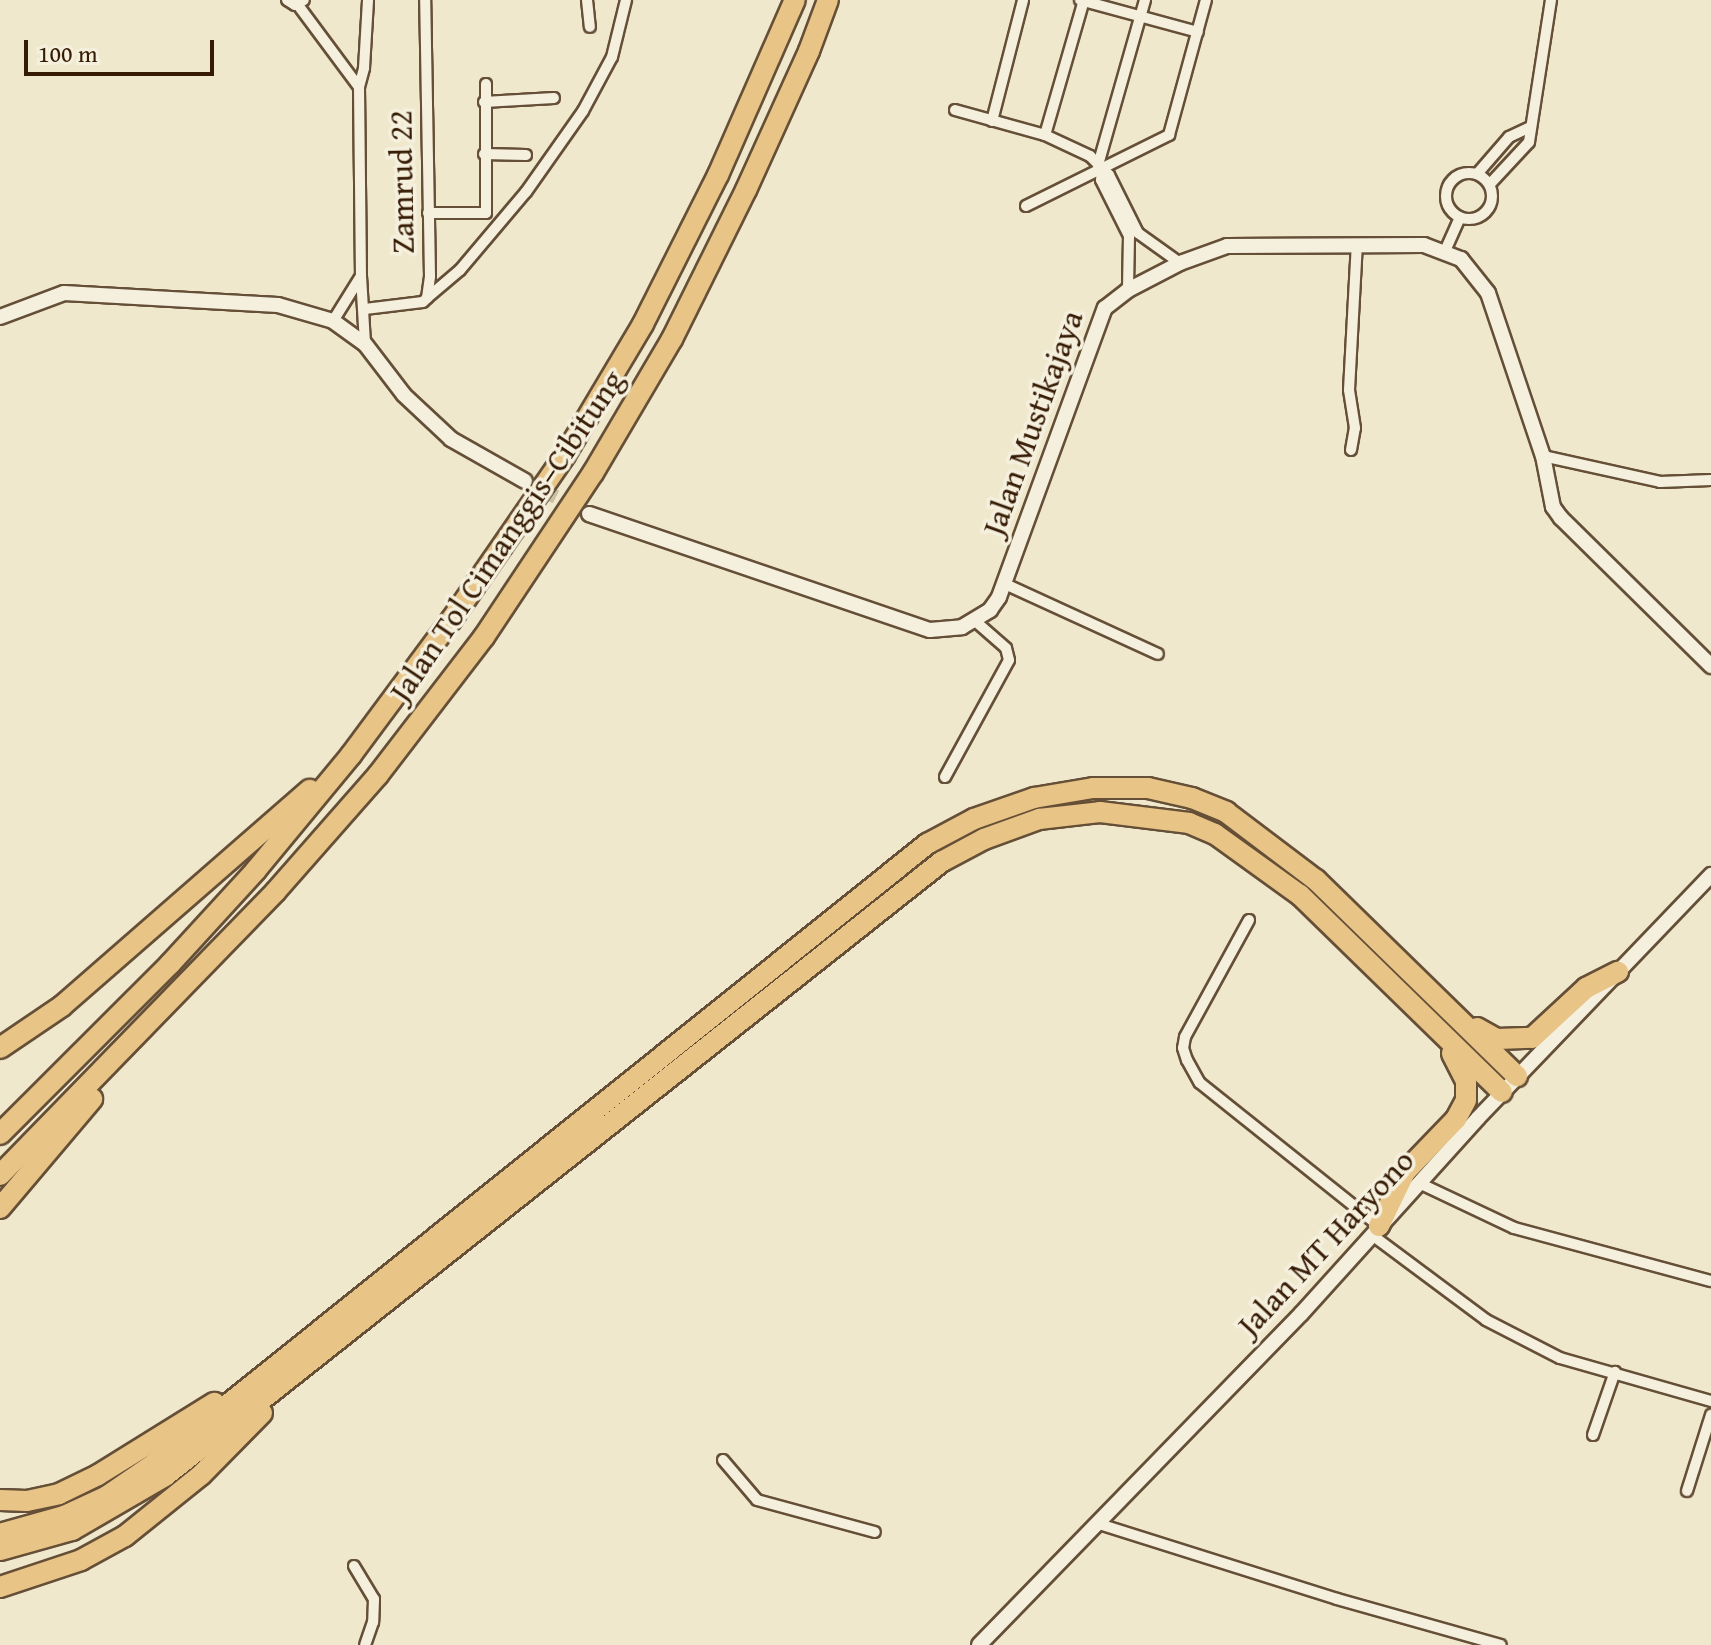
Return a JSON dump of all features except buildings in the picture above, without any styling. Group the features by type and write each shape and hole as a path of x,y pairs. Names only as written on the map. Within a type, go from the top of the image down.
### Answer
{"highway":[{"name":"Jalan Tol Cimanggis–Cibitung","path":"0,1134 170,964 256,870 351,755 452,619 565,455 643,324 718,175 795,0"},
{"name":"Jalan Tol Cimanggis–Cibitung","path":"0,1175 193,979 378,775 484,637 593,473 672,339 746,190 809,51 828,0"},
{"path":"0,1048 62,1006 351,755"},
{"path":"0,1534 64,1516 107,1496 155,1463 927,844 974,819 1034,798 1093,788 1148,788 1192,798 1226,812 1316,880 1517,1076"},
{"path":"0,1550 72,1530 114,1509 165,1476 941,862 984,839 1039,819 1100,812 1189,823 1215,834 1300,895 1502,1092"},
{"path":"1452,1015 1497,1039 1532,1038 1586,988 1618,972"},
{"path":"0,1208 193,979"},
{"path":"1375,1231 1405,1172 1456,1119 1466,1100 1466,1081 1439,1033"},
{"path":"0,1587 81,1560 125,1536 161,1510 336,1340"},
{"path":"0,1500 27,1501 72,1488 271,1370"}],"street":[{"path":"287,0 301,2 359,87"},
{"path":"365,344 361,276 359,87 368,0"},
{"name":"Zamrud 22","path":"365,309 423,302 427,298 430,276 425,0"},
{"path":"587,0 590,27"},
{"path":"427,298 460,270 526,192 583,111 612,57 626,0"},
{"path":"992,121 1023,0"},
{"path":"1045,135 1083,0 1198,32"},
{"path":"1128,290 1129,236 1101,180 1100,169 1145,0"},
{"path":"1026,206 1169,135 1206,0"},
{"path":"1490,184 1526,147 1551,0"},
{"path":"428,213 486,213 486,84"},
{"path":"484,102 554,98"},
{"path":"955,110 1045,135 1081,151 1109,175 1138,233 1180,263"},
{"path":"1477,174 1509,137 1530,127"},
{"path":"484,154 526,155"},
{"path":"1477,174 1490,184 1493,198 1487,211 1474,219 1460,217 1448,204 1448,187 1460,175 1477,174"},
{"path":"1460,217 1445,251 1467,266 1488,293 1543,456 1548,490 1561,518 1711,666"},
{"path":"1351,450 1355,428 1349,390 1357,244"},
{"name":"Jalan Mustikajaya","path":"975,621 990,610 1005,584 1091,352 1100,315 1128,290 1180,263 1227,246 1424,245 1445,251"},
{"path":"333,321 361,276"},
{"path":"0,317 64,293 278,305 333,321 365,344 404,395 451,439 525,481"},
{"path":"1543,456 1660,482 1711,480"},
{"path":"589,514 930,630 962,627 975,621 1006,648 1009,660 945,777"},
{"path":"1005,584 1158,654"},
{"name":"Jalan MT Haryono","path":"979,1645 1237,1380 1517,1076 1710,877"},
{"path":"1249,920 1185,1037 1183,1048 1200,1083 1486,1320 1560,1358 1711,1401"},
{"path":"1419,1183 1514,1228 1711,1281"},
{"path":"1593,1435 1615,1372"},
{"path":"1687,1491 1711,1415"},
{"path":"723,1460 757,1500 875,1532"},
{"path":"1096,1523 1337,1599 1501,1645"},
{"path":"354,1566 367,1582 374,1599 373,1622 365,1645"}],"tunnel":[{"path":"525,481 589,514"}]}
